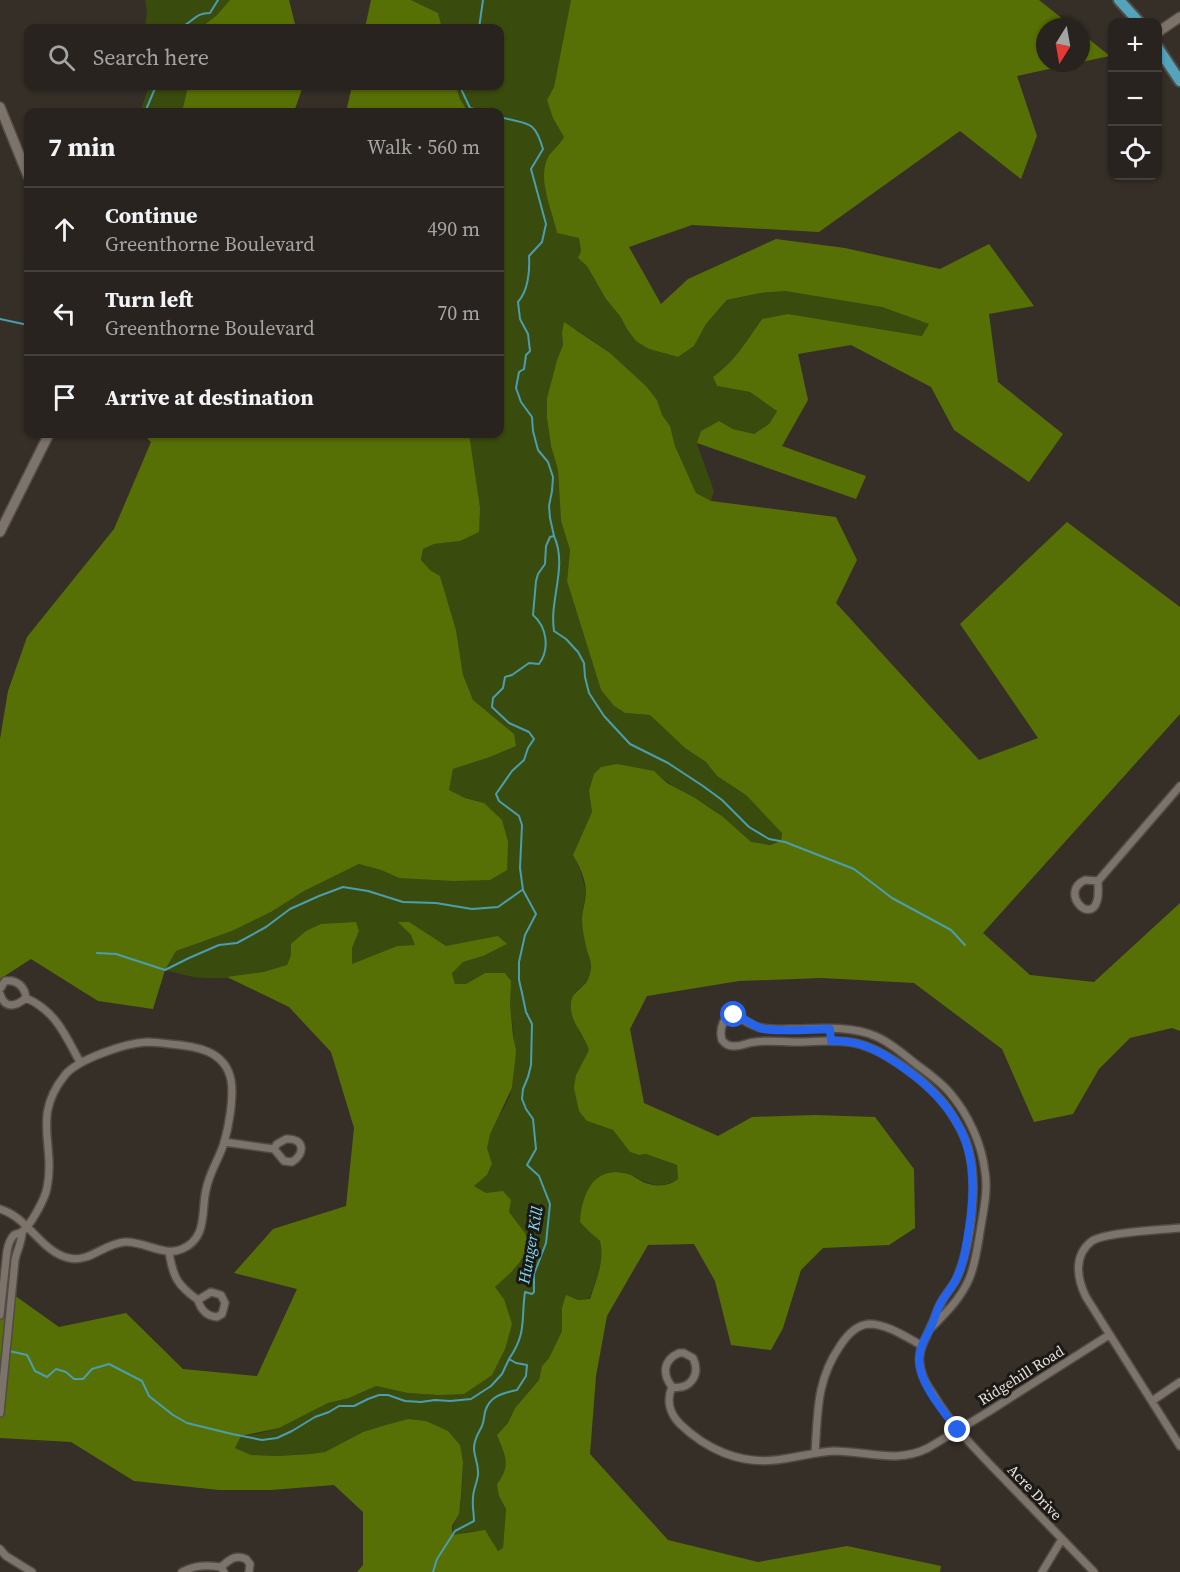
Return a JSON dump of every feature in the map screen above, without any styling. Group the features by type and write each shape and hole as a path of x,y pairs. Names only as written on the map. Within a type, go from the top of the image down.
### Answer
{"main road":[{"path":"1119,0 1135,18"},
{"path":"1162,54 1180,81"}],"street":[{"path":"1162,29 1180,17"},
{"path":"0,107 24,166"},
{"path":"0,532 47,438"},
{"path":"1098,881 1081,881 1075,894 1078,905 1088,909 1094,908 1098,898 1098,881 1180,786"},
{"path":"0,989 5,981 17,982 26,992 26,998"},
{"path":"0,994 2,1000 8,1005 18,1004 26,998"},
{"path":"26,998 35,1002 54,1018 80,1062"},
{"path":"815,1453 818,1404 823,1379 844,1340 862,1325 872,1324 921,1345 930,1329 939,1305 955,1281 964,1258 973,1197 972,1163 969,1149 947,1107 909,1072 873,1049 852,1042 831,1041 757,1041 734,1047 725,1044 720,1033 722,1023 726,1018 738,1016 763,1029 830,1029 859,1031 872,1035 889,1044 917,1065 949,1091 958,1103 980,1147 986,1173 984,1209 975,1261 969,1279 948,1311 930,1329"},
{"path":"830,1029 831,1041"},
{"path":"0,1209 14,1215 24,1229 58,1254 68,1258 86,1257 110,1245 128,1242 169,1252 184,1249 200,1234 206,1190 224,1142 232,1092 227,1070 220,1060 204,1050 191,1046 147,1042 126,1045 80,1062 71,1068 52,1093 45,1122 49,1171 47,1188 44,1199 24,1229 15,1260 0,1413"},
{"path":"909,1072 917,1065"},
{"path":"224,1142 274,1149"},
{"path":"969,1149 980,1147"},
{"path":"1180,1228 1108,1236 1092,1241 1081,1256 1078,1269 1078,1277 1086,1297 1180,1446"},
{"path":"0,1315 7,1251 13,1236 24,1229"},
{"path":"169,1252 177,1281 186,1292 198,1300"},
{"path":"964,1258 975,1261"},
{"name":"Ridgehill Road","path":"672,1387 669,1394 669,1406 676,1419 698,1440 722,1453 764,1461 834,1451 899,1457 928,1448 1109,1335"},
{"name":"Acre Drive","path":"921,1345 919,1364 925,1381 940,1407 958,1430 1094,1572"},
{"name":"Ridgehill Road","path":"679,1353 689,1355 695,1362 696,1374 686,1385 672,1387 666,1380 665,1374 668,1363 679,1353"},
{"path":"1152,1401 1180,1382"},
{"path":"1042,1572 1062,1539"},
{"path":"0,1549 12,1560 32,1572"},
{"path":"182,1572 203,1565 223,1569 231,1558 242,1557 250,1564 249,1572"}],"green space":[{"path":"145,0 230,0 206,24 146,24"},
{"path":"230,0 289,0 295,24 206,24"},
{"path":"371,0 411,0 438,13 441,24 366,24"},
{"path":"411,0 571,0 554,87 547,100 564,137 560,145 548,157 545,189 557,232 579,238 581,251 578,258 587,266 627,329 649,349 678,357 694,346 706,324 728,300 760,293 785,291 882,307 929,324 923,336 788,314 762,319 735,357 713,377 717,386 750,392 777,410 769,424 754,434 733,429 719,421 701,431 697,444 714,491 711,501 696,493 675,446 670,426 662,416 657,400 646,386 610,353 577,330 562,333 563,345 547,398 547,418 551,446 558,470 561,521 570,550 567,581 601,690 614,706 625,713 650,715 685,748 706,762 717,776 746,795 782,832 781,841 767,845 753,843 741,835 721,815 670,784 654,771 589,791 592,812 574,855 586,890 582,919 592,964 589,980 575,992 579,1032 589,1050 576,1075 587,1121 613,1130 630,1152 639,1155 646,1154 677,1165 678,1179 661,1185 643,1181 632,1175 592,1234 600,1241 601,1256 599,1270 589,1299 578,1300 566,1296 562,1331 549,1358 542,1366 539,1380 515,1408 508,1423 497,1435 505,1452 507,1463 499,1496 506,1509 503,1548 498,1551 489,1539 474,1531 452,1535 462,1494 463,1462 408,1419 363,1432 325,1452 278,1456 251,1455 235,1448 241,1436 279,1428 328,1403 349,1398 376,1386 408,1393 438,1395 504,1299 495,1287 515,1268 529,1246 520,1227 507,1211 474,1186 487,1175 492,1165 487,1149 488,1139 507,1103 512,1088 515,1060 509,1001 504,973 485,973 466,984 455,984 452,972 463,962 483,956 506,944 468,943 446,947 399,923 411,935 416,945 397,946 352,964 352,948 359,931 291,955 287,965 253,974 205,978 165,970 176,951 232,931 359,864 399,878 484,803 465,798 449,790 453,769 516,746 473,700 463,675 456,630 440,576 430,570 421,560 423,549 434,544 460,541 473,468 469,438 504,438 504,108 465,108 457,90 504,90 504,24 441,24 438,13"},
{"path":"571,0 1039,0 1062,18 1036,18 1036,72 1017,76 1037,136 1021,179 960,131 819,232 692,225 629,247 661,304 688,279 776,239 845,248 940,269 989,244 1034,306 989,314 998,382 1063,434 1029,482 954,430 931,387 851,345 798,354 808,400 782,446 866,476 856,499 697,443 701,431 719,421 733,429 754,434 769,424 777,411 750,392 717,386 713,377 735,357 762,319 788,314 922,336 929,324 882,307 785,291 760,293 727,300 706,324 694,346 678,357 649,349 636,341 606,299 587,266 578,258 581,251 579,238 557,233 544,177 547,159 564,137 553,118 547,100 554,87"},
{"path":"1090,40 1108,54 1108,56 1090,60"},
{"path":"148,90 187,90 183,108 141,108"},
{"path":"187,90 302,90 295,108 183,108"},
{"path":"351,90 457,90 466,108 347,108"},
{"path":"564,322 610,353 646,386 657,400 662,415 670,426 675,446 696,493 711,501 836,517 857,560 836,603 979,760 1038,738 960,624 1067,522 1180,607 1180,714 983,933 1030,975 1094,982 1180,903 1180,1031 1172,1028 1130,1038 1099,1069 1073,1114 1034,1122 1002,1049 914,983 822,978 739,981 647,996 630,1029 644,1103 718,1136 752,1117 815,1115 875,1117 914,1169 915,1228 889,1245 823,1248 801,1270 783,1328 771,1350 731,1345 715,1281 694,1244 648,1245 607,1316 596,1376 590,1454 668,1540 758,1562 847,1546 941,1566 940,1572 357,1572 363,1565 363,1512 334,1485 271,1490 219,1490 134,1481 71,1442 0,1438 0,1285 59,1327 126,1313 183,1369 257,1376 297,1289 234,1273 273,1229 346,1206 354,1128 331,1052 289,1007 227,977 263,972 287,965 291,955 291,944 306,931 321,924 356,922 359,931 352,948 352,964 397,946 415,945 411,935 398,922 409,922 446,946 498,936 507,944 483,956 463,962 452,973 455,984 466,984 485,973 505,973 511,981 510,1004 516,1050 512,1088 490,1134 487,1148 492,1164 487,1175 474,1186 486,1193 503,1191 511,1200 509,1212 525,1233 529,1246 515,1268 495,1287 504,1299 512,1324 505,1349 492,1375 464,1394 408,1393 376,1386 349,1398 328,1403 279,1428 241,1436 235,1448 251,1455 311,1454 325,1452 363,1432 386,1425 408,1419 426,1421 448,1431 460,1445 463,1462 461,1497 459,1514 452,1526 452,1535 485,1530 498,1551 503,1548 506,1509 499,1496 497,1484 502,1477 506,1460 497,1435 508,1423 515,1408 539,1380 542,1366 549,1358 562,1331 562,1308 566,1295 578,1300 590,1299 599,1270 601,1248 600,1241 580,1222 588,1191 593,1183 608,1173 619,1172 631,1175 652,1185 666,1185 678,1179 677,1165 646,1154 639,1155 630,1152 613,1130 587,1121 579,1111 574,1088 576,1075 589,1050 574,1022 571,1003 574,995 587,981 591,968 582,921 585,885 573,855 592,812 589,791 594,774 601,767 617,764 654,771 667,783 722,816 751,842 770,845 781,841 782,833 746,795 717,776 706,762 685,748 650,715 625,713 614,706 601,690 567,581 570,550 561,521 558,470 551,446 547,418 547,398 563,345"},
{"path":"147,438 470,438 480,508 479,532 460,541 434,544 423,549 421,560 430,570 440,576 456,630 463,675 473,700 514,734 516,746 453,769 449,790 465,798 484,803 502,820 508,842 507,870 490,880 454,881 399,878 359,864 232,931 176,951 165,970 153,1009 98,1001 31,959 0,979 0,739 8,691 27,637 114,529 151,442"}],"waterway":[{"path":"188,24 197,16 210,13 218,0"},
{"name":"Hunger Kill","path":"480,24 483,0"},
{"path":"147,108 154,90"},
{"name":"Hunger Kill","path":"462,90 470,108"},
{"name":"Hunger Kill","path":"433,1572 437,1559 455,1531 474,1521 473,1495 478,1471 474,1445 487,1407 497,1396 517,1390 526,1376 527,1365 509,1359 521,1334 525,1292 532,1294 534,1292 534,1274 546,1243 550,1204 539,1176 527,1165 536,1149 533,1119 522,1099 531,1065 532,1024 526,1012 519,980 519,962 525,935 536,914 523,890 520,868 522,825 519,816 499,801 496,794 512,771 524,760 534,739 529,732 509,723 492,707 493,698 503,688 505,677 529,663 539,664 546,645 544,632 533,615 536,581 545,564 546,546 550,537 554,536 549,506 553,477 548,462 538,450 532,417 521,402 516,388 519,372 524,369 526,355 530,351 528,334 520,319 518,302 528,281 529,256 542,242 546,224 531,169 543,149 533,127 504,118"},
{"path":"0,319 24,324"},
{"path":"554,536 559,559 553,619 554,631 566,639 578,652 584,663 589,693 604,716 630,744 668,763 703,786 722,800 749,827 769,839 785,842 854,869 892,898 951,930 965,945"},
{"path":"97,953 116,954 165,970 219,945 237,943 266,927 290,909 343,887 368,891 403,902 436,903 472,909 498,907 522,890"},
{"path":"9,1351 27,1355 35,1371 47,1377 56,1369 66,1372 74,1379 83,1379 92,1369 109,1364 142,1381 149,1396 187,1423 262,1440 277,1438 339,1406 354,1406 379,1395 421,1402 471,1399 491,1386 502,1374 509,1359"}],"route":[{"path":"734,1015 763,1029 830,1029 831,1041 852,1042 873,1049 909,1072 940,1099 963,1134 972,1163 973,1181 972,1208 964,1258 955,1281 939,1305 921,1345 919,1356 919,1364 925,1381 940,1407 958,1430"}]}
